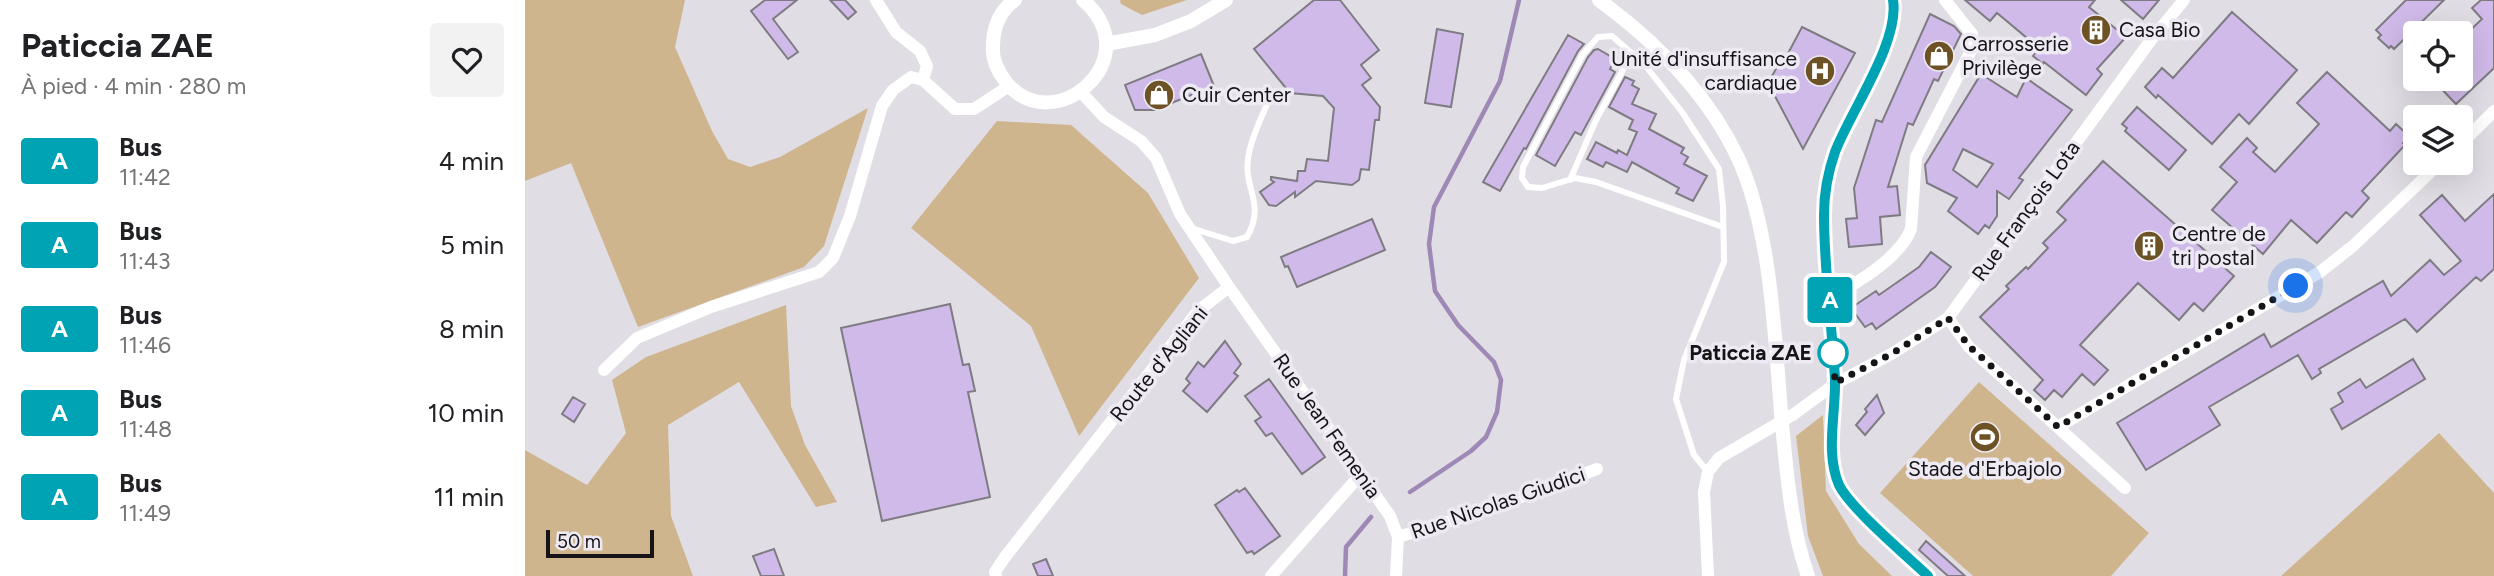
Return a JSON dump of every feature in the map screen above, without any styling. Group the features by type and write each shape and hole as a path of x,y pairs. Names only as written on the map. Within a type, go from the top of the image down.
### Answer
{"street":[{"path":"876,0 896,32 920,51 927,66 923,80"},
{"path":"1014,0 999,17 993,34 992,53 998,71 1009,86 1025,97 1044,102 1063,100 1081,92 1095,79 1103,62 1106,44 1103,26 1094,9 1083,0"},
{"path":"1106,44 1155,35 1191,21 1226,0"},
{"path":"1599,0 1630,23 1667,58 1707,107 1738,158 1758,214 1769,289 1793,514 1808,576"},
{"path":"1893,0 1886,43 1835,151 1826,181 1824,214 1835,383 1833,463 1840,486 1854,504 1928,576"},
{"path":"1830,298 1874,270 1907,240 1911,229 1916,157 1973,47 1972,34 1945,0"},
{"name":"Rue François Lota","path":"1835,383 1893,353 1948,318 2151,40 2184,0"},
{"path":"604,370 636,338 711,306 819,272 833,258 850,216 882,106 893,90 911,77 923,80 955,109 974,109 1009,86"},
{"path":"1081,92 1104,117 1141,141 1156,158 1180,214 1229,287"},
{"path":"2473,132 2494,111"},
{"path":"2058,427 2320,272 2353,246 2427,175"},
{"name":"Rue Jean Femenia","path":"1229,287 1390,516 1398,537 1396,576"},
{"name":"Route d'Agliani","path":"994,575 1198,311 1229,287"},
{"path":"1948,318 1969,346 2125,488"},
{"path":"1708,576 1704,492 1708,471 1719,458 1794,414 1835,383"},
{"name":"Rue Nicolas Giudici","path":"1398,537 1480,512 1597,468"},
{"path":"1272,576 1361,474"}],"lane":[{"path":"1708,471 1694,455 1676,399 1684,360 1724,262 1723,227 1719,170 1682,112 1644,64 1612,36 1598,37 1583,54 1523,167 1522,178 1528,187 1542,187 1575,178 1596,182 1723,227"},
{"path":"1570,180 1596,120 1632,53"},
{"path":"1189,228 1233,241 1247,237 1255,223 1255,203 1247,175 1249,152 1272,92"}],"shaded area":[{"path":"525,0 685,0 675,47 712,131 728,159 750,167 780,157 868,108 824,246 804,267 638,327 571,163 525,181"},
{"path":"1120,0 1187,0 1142,15 1121,4"},
{"path":"997,121 1071,125 1148,193 1199,278 1079,436 1031,326 911,228"},
{"path":"786,305 791,406 805,445 837,502 816,507 739,382 668,425 671,516 693,576 525,576 525,450 587,485 626,433 612,380 646,357"},
{"name":"Stade d'Erbajolo","path":"1979,382 2149,533 2111,576 1973,576 1880,493"},
{"path":"1823,415 1826,491 1859,544 1892,576 1823,576 1808,536 1796,436"},
{"path":"2439,433 2494,493 2494,576 2281,576"}],"building":[{"path":"765,0 797,0 773,19 798,52 788,59 751,11"},
{"path":"830,0 845,0 856,12 848,19"},
{"path":"1314,0 1340,0 1379,50 1361,65 1371,78 1362,85 1380,107 1379,120 1375,120 1369,170 1361,169 1359,180 1352,185 1316,181 1295,197 1295,192 1276,206 1269,205 1260,192 1274,182 1271,177 1297,181 1298,171 1305,171 1307,159 1328,161 1334,108 1323,96 1290,93 1254,49"},
{"path":"1965,0 2095,0 2089,7 2126,37 2097,69 2102,74 2086,95 2033,56 2039,48 1997,13 1990,21"},
{"path":"2121,0 2159,0 2143,19"},
{"path":"2406,0 2444,0 2423,21 2403,21 2403,40 2394,49 2378,38 2381,35 2376,30"},
{"path":"2481,0 2494,0 2494,68 2473,88 2473,28 2482,19 2472,8"},
{"path":"2232,12 2297,70 2249,124 2239,114 2212,144 2158,95 2156,98 2145,87 2162,68 2173,78"},
{"path":"1930,14 1954,26 1961,34 1938,81 1934,79 1913,125 1908,123 1888,187 1897,186 1900,215 1880,217 1882,244 1849,247 1846,219 1857,218 1854,188 1876,120 1882,122"},
{"path":"1802,27 1855,53 1803,149 1768,83 1781,60 1784,61"},
{"path":"1437,29 1463,34 1451,107 1425,103"},
{"path":"1568,35 1584,44 1500,191 1483,182"},
{"path":"1598,49 1615,59 1610,69 1615,72 1581,135 1575,132 1555,166 1536,155 1588,57"},
{"path":"1201,54 1214,86 1154,110 1135,110 1125,85"},
{"path":"2327,72 2390,131 2396,124 2403,130 2403,147 2362,191 2369,198 2352,217 2346,212 2317,243 2291,220 2263,254 2212,210 2237,182 2220,167 2247,138 2257,148 2253,152 2275,172 2319,124 2297,103"},
{"path":"1981,74 2017,97 2026,78 2072,110 2019,178 2023,180 2009,199 1997,191 1997,216 1989,228 1985,225 1978,234 1948,211 1957,198 1927,183 1925,165","holes":["1963,149 1993,164 1977,187 1953,170"]},
{"path":"1625,77 1634,81 1632,85 1639,89 1632,104 1656,114 1649,129 1684,148 1681,153 1688,157 1684,164 1707,176 1693,201 1676,193 1679,188 1632,162 1627,172 1606,162 1603,167 1587,159 1596,142 1627,155 1637,132 1629,129 1633,120 1609,107"},
{"path":"2444,91 2470,91 2456,104"},
{"path":"2137,107 2186,150 2169,170 2125,131 2127,128 2122,124"},
{"path":"2103,161 2234,276 2203,311 2194,303 2179,320 2138,283 2080,345 2108,370 2094,385 2082,374 2062,397 2054,390 2045,400 2034,390 2043,380 1980,317 2009,289 2006,286 2026,267 2028,269 2048,248 2043,243 2066,220 2057,212"},
{"path":"2494,194 2494,269 2481,281 2476,277 2417,332 2405,319 2319,369 2321,373 2312,379 2298,355 2209,407 2220,425 2146,470 2117,423 2264,334 2271,347 2383,281 2391,296 2430,260 2444,275 2461,261 2420,215 2442,195 2465,221"},
{"path":"1372,219 1385,250 1297,287 1281,257"},
{"path":"1931,252 1951,267 1935,287 1876,329 1872,323 1865,327 1851,308 1876,291 1879,295 1919,267"},
{"path":"950,304 963,365 969,364 975,391 968,392 990,497 882,521 841,328"},
{"path":"1225,341 1241,364 1234,373 1238,376 1207,412 1183,391 1190,383 1186,379 1198,362 1204,367"},
{"path":"2413,359 2425,379 2342,429 2331,409 2343,402 2338,393 2360,379 2366,388"},
{"path":"1269,379 1325,457 1302,474 1272,433 1266,436 1255,421 1261,417 1245,396"},
{"path":"1877,395 1884,413 1865,435 1856,425"},
{"path":"573,397 585,404 574,422 562,414"},
{"path":"1245,488 1280,536 1254,554 1252,551 1247,553 1215,505 1237,490 1239,492"},
{"path":"1926,541 1965,576 1948,576 1919,550"},
{"path":"774,549 784,576 761,576 753,556"},
{"path":"1046,559 1053,576 1038,576 1033,564"}],"waterway":[{"path":"1410,492 1471,451 1486,437 1497,412 1501,380 1494,362 1458,325 1435,291 1429,244 1434,207 1500,81 1519,0"},
{"path":"1345,576 1346,547 1371,517"}],"bus line":[{"name":"A","path":"1893,0 1886,43 1835,151 1826,181 1824,214 1835,383 1833,463 1840,486 1854,504 1928,576"}],"place":[{"name":"Casa Bio","path":"2096,30"},
{"name":"Carrosserie Privilège","path":"1939,56"},
{"name":"Unité d'insuffisance cardiaque","path":"1820,71"},
{"name":"Cuir Center","path":"1159,95"},
{"name":"Centre de tri postal","path":"2149,246"},
{"name":"Paticcia ZAE","path":"1833,353"},
{"name":"Stade d'Erbajolo","path":"1985,437"}],"route":[{"path":"1833,353 1833,346 1835,383 1893,353 1948,318 1969,346 2058,427 2296,286"}]}
